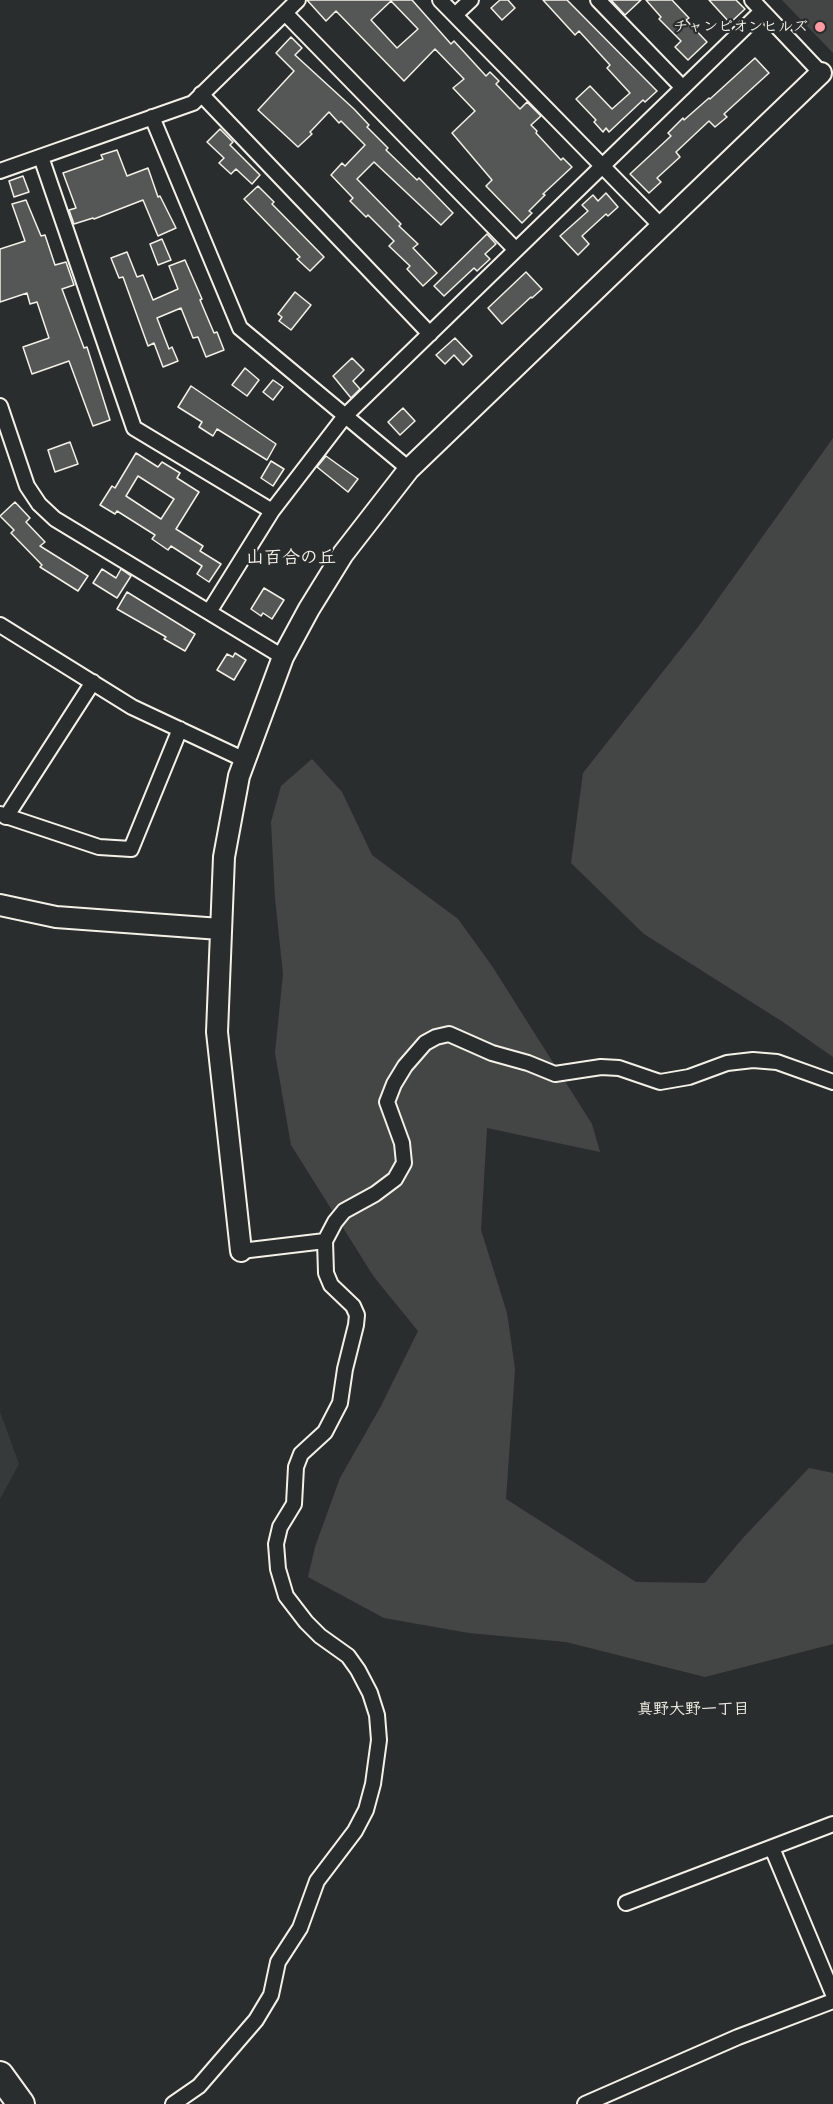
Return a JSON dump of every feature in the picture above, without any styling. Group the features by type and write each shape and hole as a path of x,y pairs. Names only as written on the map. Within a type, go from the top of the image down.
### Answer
{"highway":[{"path":"0,2075 21,2104"}],"street":[{"path":"0,171 193,103 298,0"},
{"path":"440,0 662,227"},
{"path":"455,15 471,0"},
{"path":"598,0 683,88"},
{"path":"325,1241 241,1251 217,1032 224,857 239,776 283,657 309,609 343,554 408,469 821,73 752,0"},
{"path":"209,612 272,511 345,416 762,11"},
{"path":"285,13 516,250"},
{"path":"201,94 430,334"},
{"path":"152,117 240,328 408,469"},
{"path":"41,157 134,428 272,511"},
{"path":"0,406 27,486 39,504 55,519 283,657"},
{"path":"0,625 132,707 245,760"},
{"path":"93,682 3,815 99,847 131,849 180,729"},
{"path":"0,905 56,917 220,929"},
{"path":"173,2104 199,2086 256,2020 271,1995 278,1962 300,1928 317,1881 355,1831 366,1810 374,1784 379,1740 377,1715 370,1693 348,1656 320,1636 286,1596 278,1569 276,1544 280,1527 294,1504 296,1467 301,1454 325,1432 340,1402 345,1369 356,1325 357,1315 353,1306 331,1285 328,1279 325,1266 325,1241 344,1211 375,1194 395,1179 404,1163 402,1143 387,1102 405,1066 425,1043 449,1034 492,1053 528,1063 555,1074 601,1067 619,1068 660,1082 689,1077 727,1063 753,1060 777,1062 833,1082"},
{"path":"626,1903 833,1824"},
{"path":"772,1848 833,1994"},
{"path":"585,2104 738,2037 833,2001"}],"shaded area":[{"name":"チャンピオンヒルズ","path":"782,0 833,0 833,53"},
{"path":"833,438 833,1057 783,1022 644,934 571,863 583,773 698,627"},
{"path":"312,759 342,792 372,855 458,919 492,966 592,1124 600,1152 487,1128 481,1230 507,1313 515,1369 506,1499 636,1582 705,1583 743,1538 809,1468 833,1473 833,1644 705,1677 566,1642 469,1633 384,1618 308,1577 315,1547 340,1478 381,1406 418,1331 374,1277 291,1145 275,1053 283,974 275,898 271,822 281,786"},
{"path":"0,1412 19,1464 0,1499"}],"building":[{"path":"307,0 412,0 451,44 454,41 486,76 490,72 499,81 496,84 520,109 527,102 541,116 531,125 561,160 563,158 572,167 543,194 545,195 529,211 532,213 522,223 486,186 492,180 452,133 475,111 453,88 464,79 435,49 404,81 336,11 326,21","holes":["391,1 418,29 397,48 371,20"]},
{"path":"500,0 508,0 515,8 502,20 491,8"},
{"path":"543,0 567,0 657,91 645,102 643,100 609,132 606,128 603,132 594,122 596,120 576,99 590,86 612,109 630,93 607,68 610,65 579,31 575,35"},
{"path":"611,0 641,0 625,15"},
{"path":"646,0 672,0 689,18 686,20 707,42 688,60 675,47 681,41 659,19 661,17"},
{"path":"709,0 736,0 745,9 730,23"},
{"path":"291,37 302,48 295,55 354,109 369,125 367,127 388,148 386,150 417,180 419,178 453,213 441,225 374,162 357,179 401,224 399,226 418,244 413,248 437,273 423,286 407,269 410,266 389,246 394,241 350,201 353,198 331,175 342,163 345,166 365,145 329,112 310,132 312,134 298,147 258,110 294,71 276,53"},
{"path":"755,58 769,73 724,114 727,117 715,127 709,121 676,152 680,157 657,178 661,182 649,193 630,174 671,136 668,133 683,118 684,120 710,99"},
{"path":"220,129 233,142 230,145 260,175 252,184 236,169 231,174 219,163 224,158 207,142"},
{"path":"117,150 127,176 148,168 158,197 160,196 176,228 158,236 143,200 94,219 74,224 69,210 76,208 63,173 103,159 101,155"},
{"path":"23,176 29,192 14,197 9,181"},
{"path":"258,186 274,202 272,204 324,257 310,271 297,259 300,257 244,199"},
{"path":"606,193 618,207 608,216 606,214 582,236 589,244 578,255 560,236 588,211 582,205 593,195 598,201"},
{"path":"26,200 41,236 45,235 55,265 66,262 74,285 62,289 84,348 87,347 110,420 93,426 69,361 32,374 23,347 49,338 37,302 30,304 27,293 0,302 0,249 25,241 12,204"},
{"path":"487,234 496,244 485,254 490,259 477,271 474,268 444,296 434,286"},
{"path":"162,239 171,260 158,265 150,244"},
{"path":"127,252 137,277 143,275 153,300 178,289 169,266 185,260 214,333 217,332 224,350 206,357 198,337 193,338 181,308 157,318 169,349 172,347 178,361 163,367 154,343 148,346 123,277 119,278 111,258"},
{"path":"526,272 542,289 502,324 488,308"},
{"path":"295,292 311,305 291,330 279,321 282,317 278,314"},
{"path":"455,338 472,356 463,365 454,355 445,364 436,355"},
{"path":"352,358 364,370 353,381 360,389 351,398 333,376"},
{"path":"245,368 259,380 247,396 232,385"},
{"path":"273,380 283,387 273,400 263,392"},
{"path":"191,386 276,444 267,460 217,429 213,436 199,427 202,422 178,407"},
{"path":"403,408 415,421 400,435 388,422"},
{"path":"70,442 78,464 55,472 48,450"},
{"path":"136,453 158,467 162,462 180,473 177,478 199,492 176,529 203,546 200,551 221,564 209,582 197,574 202,566 171,546 168,550 152,539 155,535 117,511 115,514 100,505 112,486 115,488","holes":["138,476 174,499 161,519 126,496"]},
{"path":"326,456 358,479 348,492 317,467"},
{"path":"271,461 284,469 273,486 261,478"},
{"path":"15,502 30,518 26,522 45,542 40,546 88,576 78,591 40,567 42,565 11,533 14,530 0,516"},
{"path":"102,569 116,578 121,569 131,576 117,598 93,583"},
{"path":"264,588 284,600 272,619 263,613 261,616 251,609"},
{"path":"127,592 195,634 185,651 164,639 166,637 117,609"},
{"path":"235,653 246,660 234,680 217,670 227,654 233,657"}],"place":[{"name":"チャンピオンヒルズ","path":"820,27"}],"district":[{"name":"山百合の丘","path":"291,558"},
{"name":"真野大野一丁目","path":"693,1710"}]}
